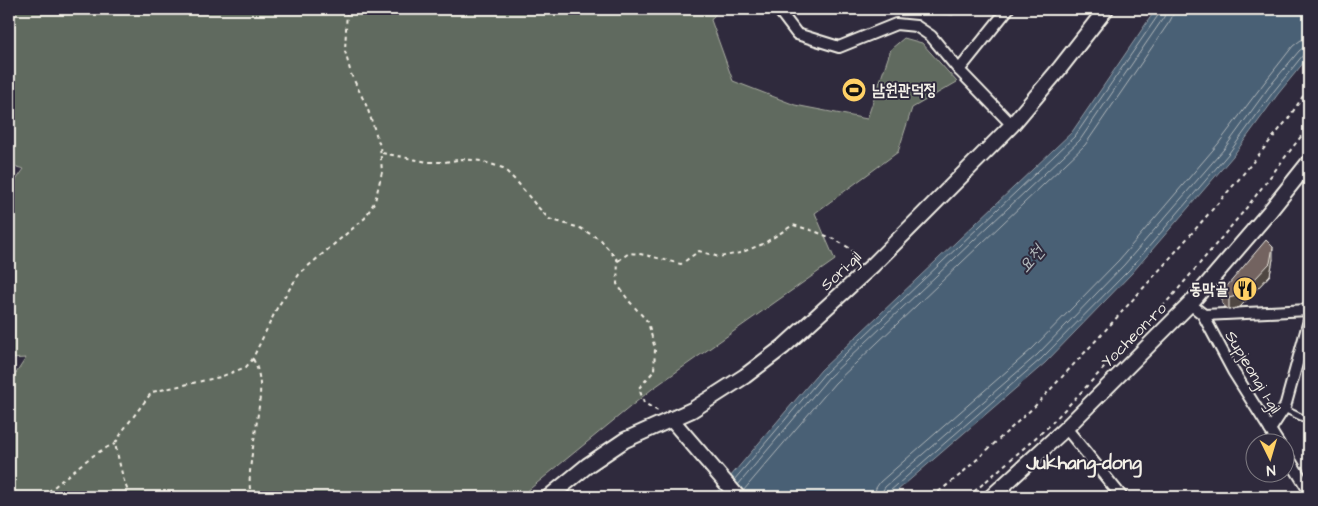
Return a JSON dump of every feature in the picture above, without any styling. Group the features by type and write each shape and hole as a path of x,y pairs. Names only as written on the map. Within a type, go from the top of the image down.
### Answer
{"main road":[{"name":"Sori-gil","path":"549,497 588,465 625,440 692,410 745,376 784,347 867,271 1012,125 1106,9"},
{"name":"Yocheon-ro","path":"991,497 1066,428 1190,304 1270,211 1309,162"},
{"path":"671,419 738,497"}],"street":[{"path":"778,9 796,34 839,47 896,24 916,26 931,36 959,70 1012,125"},
{"path":"959,70 1008,9"},
{"path":"1190,304 1203,315 1309,310"},
{"name":"Supjeongi 1-gil","path":"1203,315 1233,370 1273,434"},
{"path":"1270,430 1284,409 1309,320"},
{"path":"1066,428 1122,497"},
{"path":"1296,470 1309,491"}],"lane":[{"path":"1284,409 1309,423"}],"path":[{"path":"42,497 105,448 115,444 152,392 220,377 246,367 277,308 300,273 366,218 375,201 382,172 381,153 367,107 351,74 345,51 347,9"},
{"path":"932,497 960,475 1035,406 1102,334 1239,179 1288,119 1309,87"},
{"path":"968,497 1049,426 1174,294 1244,211 1309,126"},
{"path":"381,153 428,162 463,159 481,161 503,168 549,219 580,228 601,240 618,262 617,284 648,322 655,350 654,370 639,388 644,403 671,419"},
{"path":"618,262 629,253 644,254 681,264 699,251 719,256 740,253 762,244 794,225 834,239 851,249 859,266 867,271"},
{"path":"251,497 250,474 260,396 260,382 252,358"},
{"path":"115,444 123,478 130,497"}],"green space":[{"path":"9,9 719,9 711,20 733,81 795,105 867,119 891,49 904,38 922,43 957,82 912,108 898,152 815,213 835,260 652,389 520,497 9,497 9,384 26,358 9,359 9,190 24,169 9,165"},
{"path":"914,9 956,9 953,15 913,11"}],"water":[{"name":"요천","path":"1156,9 1309,9 1309,56 1278,94 1233,156 1132,273 1045,363 890,497 713,497 821,370 1072,132"}],"building":[{"path":"1266,240 1273,247 1270,263 1240,295 1229,298 1222,292"}],"place":[{"name":"남원관덕정","path":"854,90"},
{"name":"동막골","path":"1245,289"}],"district":[{"name":"Jukhang-dong","path":"1084,463"}]}
